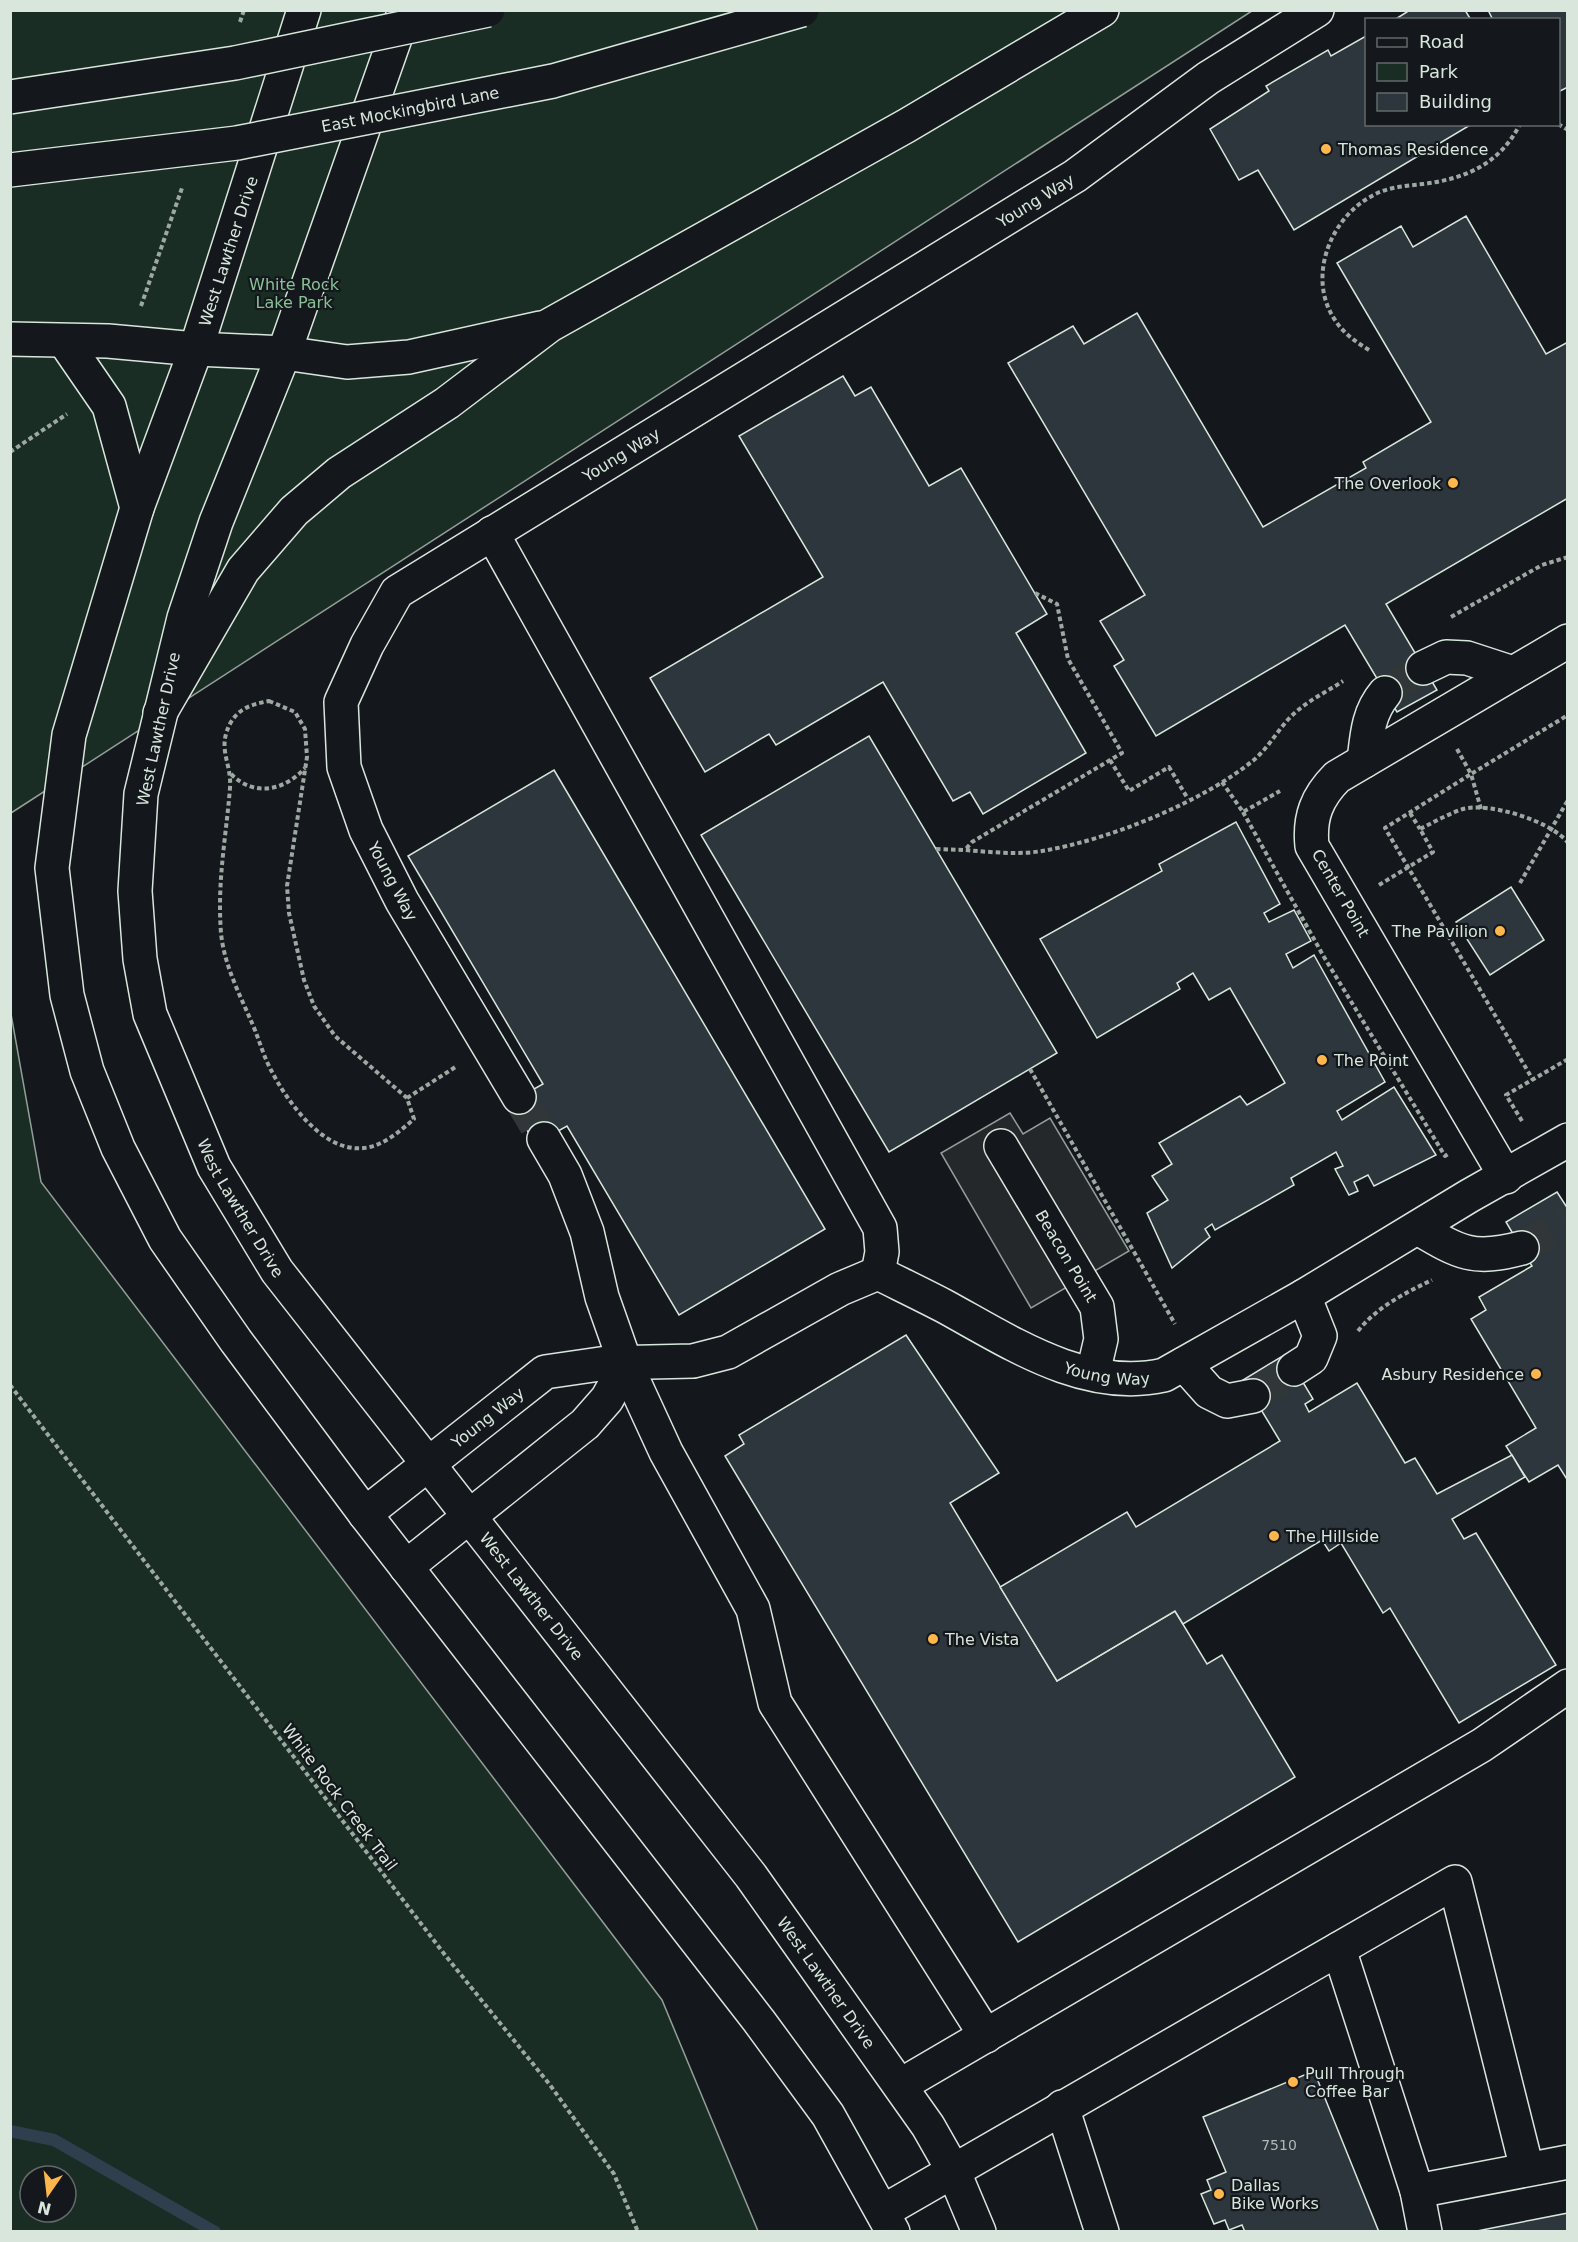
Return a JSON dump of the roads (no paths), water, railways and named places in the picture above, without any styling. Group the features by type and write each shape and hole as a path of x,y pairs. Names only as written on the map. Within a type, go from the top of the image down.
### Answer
{"street":[{"name":"West Lawther Drive","path":"304,10 196,349 137,508 69,735 52,868 68,996 87,1071 118,1148 165,1239 236,1341 365,1514 759,2021 828,2115 889,2221"},
{"name":"West Lawther Drive","path":"405,10 284,353 216,522 184,618 141,794 135,891 140,959 150,1014 214,1167 277,1271 751,1876 901,2085 953,2170 979,2232"},
{"path":"10,96 235,63 488,10"},
{"name":"East Mockingbird Lane","path":"10,170 237,144 553,81 802,10"},
{"path":"160,713 243,570 294,510 339,473 447,403 550,325 906,126 1102,10"},
{"name":"Young Way","path":"519,1097 402,901 366,830 344,767 341,702 367,645 397,592 1075,176 1208,78 1317,10"},
{"path":"10,339 65,342 108,341 196,349 284,353 346,362 410,357 550,325"},
{"path":"65,342 109,406 137,508"},
{"path":"492,533 880,1228 882,1252 879,1273"},
{"name":"Center Point","path":"1506,1177 1312,846 1311,820 1318,800 1337,777 1568,641"},
{"path":"1423,668 1446,657 1467,658 1513,673"},
{"path":"1364,761 1370,719 1375,705 1385,693"},
{"path":"544,1139 565,1174 586,1232 602,1297 626,1365 666,1452 753,1609 775,1703 986,2036"},
{"name":"Young Way","path":"365,1514 545,1372 576,1366 693,1361 728,1352 840,1289 879,1273 1033,1356 1093,1373 1147,1379 1164,1375 1304,1296 1468,1196 1506,1177 1568,1140"},
{"name":"Beacon Point","path":"1001,1146 1097,1307 1101,1340 1093,1373"},
{"path":"1418,1228 1458,1251 1495,1255 1522,1248"},
{"path":"1294,1369 1311,1358 1320,1336 1304,1296"},
{"path":"1189,1361 1209,1392 1227,1401 1253,1396"},
{"path":"406,1567 585,1424 607,1399 626,1365"},
{"path":"901,2085 1482,1745 1568,1686"},
{"path":"889,2221 953,2170 1455,1882 1527,2169"},
{"path":"1339,1949 1417,2191 1425,2232"},
{"path":"1062,2107 1102,2232"},
{"path":"1417,2191 1568,2162"}],"waterway":[{"path":"10,2131 54,2140 215,2232"}],"tunnel":[{"path":"1385,693 1423,668"},
{"path":"519,1097 544,1139"},
{"path":"1522,1248 1568,1220"},
{"path":"1253,1396 1294,1369"}],"place":[{"name":"Thomas Residence","path":"1326,149"},
{"name":"The Overlook","path":"1453,483"},
{"name":"The Pavilion","path":"1500,931"},
{"name":"The Point","path":"1322,1060"},
{"name":"Asbury Residence","path":"1536,1374"},
{"name":"The Hillside","path":"1274,1536"},
{"name":"The Vista","path":"933,1639"},
{"name":"Pull Through Coffee Bar","path":"1293,2082"},
{"name":"Dallas Bike Works","path":"1219,2194"}],"park label":[{"name":"White Rock Lake Park","path":"294,293"}]}
